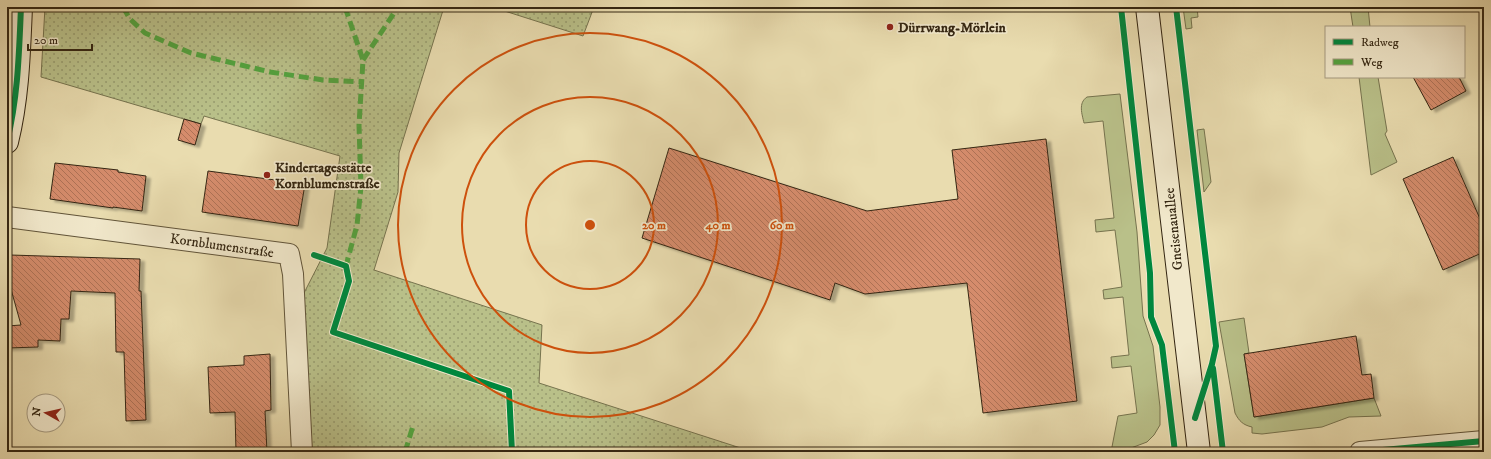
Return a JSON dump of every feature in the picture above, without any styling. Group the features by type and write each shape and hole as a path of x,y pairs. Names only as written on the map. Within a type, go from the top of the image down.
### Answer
{"main road":[{"path":"7,142 14,112 18,81 21,7"},
{"name":"Gneisenauallee","path":"1147,7 1199,452"}],"street":[{"name":"Kornblumenstraße","path":"7,217 289,254 293,274 302,452"},
{"path":"1360,452 1484,441"}],"green space":[{"path":"45,7 444,7 399,153 398,192 374,270 542,325 539,383 753,452 312,452 304,293 327,248 340,156 204,116 201,124 41,77"},
{"path":"492,7 594,7 583,36"},
{"path":"1183,7 1197,7 1198,17 1191,18 1192,28 1186,29"},
{"path":"1350,7 1368,7 1370,26 1353,26"},
{"path":"1359,78 1378,78 1387,131 1385,134 1397,162 1371,175"},
{"path":"1120,94 1137,232 1143,316 1153,346 1160,407 1160,425 1154,435 1147,442 1131,448 1111,452 1118,416 1137,413 1131,366 1112,368 1111,357 1129,355 1123,297 1104,299 1103,290 1122,287 1115,230 1096,232 1095,220 1114,218 1103,121 1084,123 1081,109 1082,102 1087,97"},
{"path":"1204,129 1211,182 1204,192 1197,130"},
{"path":"1244,318 1249,353 1244,354 1254,417 1374,398 1381,416 1349,417 1322,427 1262,434 1252,433 1252,427 1242,422 1235,413 1219,322"}],"building":[{"path":"1414,78 1460,78 1466,91 1431,110"},
{"path":"184,119 201,124 195,145 178,140"},
{"path":"1046,139 1077,401 983,413 967,283 865,294 835,283 830,300 642,238 669,148 867,211 958,199 952,150"},
{"path":"1453,157 1484,228 1484,252 1443,270 1403,179"},
{"path":"55,163 118,170 118,172 146,176 142,211 50,199"},
{"path":"208,171 305,184 298,226 202,212"},
{"path":"10,255 140,259 139,291 141,291 146,420 126,421 124,352 116,352 115,293 71,291 69,319 61,319 60,341 38,340 38,347 7,348 7,326 21,325 9,282"},
{"path":"1356,336 1362,375 1371,374 1374,398 1254,417 1244,354"},
{"path":"270,354 271,410 265,411 267,452 236,452 235,412 210,413 208,367 244,365 244,356"}],"marked path":[{"path":"123,7 130,19 145,33 191,53 270,72 323,80 362,82"},
{"path":"345,7 363,60 359,125 361,187 357,225 346,266"},
{"path":"363,60 398,7"},
{"path":"678,7 686,10"},
{"path":"405,452 413,426"}],"cycle path":[{"path":"7,142 16,92 21,7"},
{"path":"1121,7 1150,273 1151,317 1162,345 1175,452"},
{"path":"1176,7 1216,346 1195,418"},
{"path":"314,255 346,266 349,281 333,332 509,391 512,452"},
{"path":"1213,368 1223,452"},
{"path":"1360,452 1484,441"}],"place":[{"name":"Dürrwang-Mörlein","path":"890,27"},
{"name":"Kindertagesstätte Kornblumenstraße","path":"267,175"}]}
